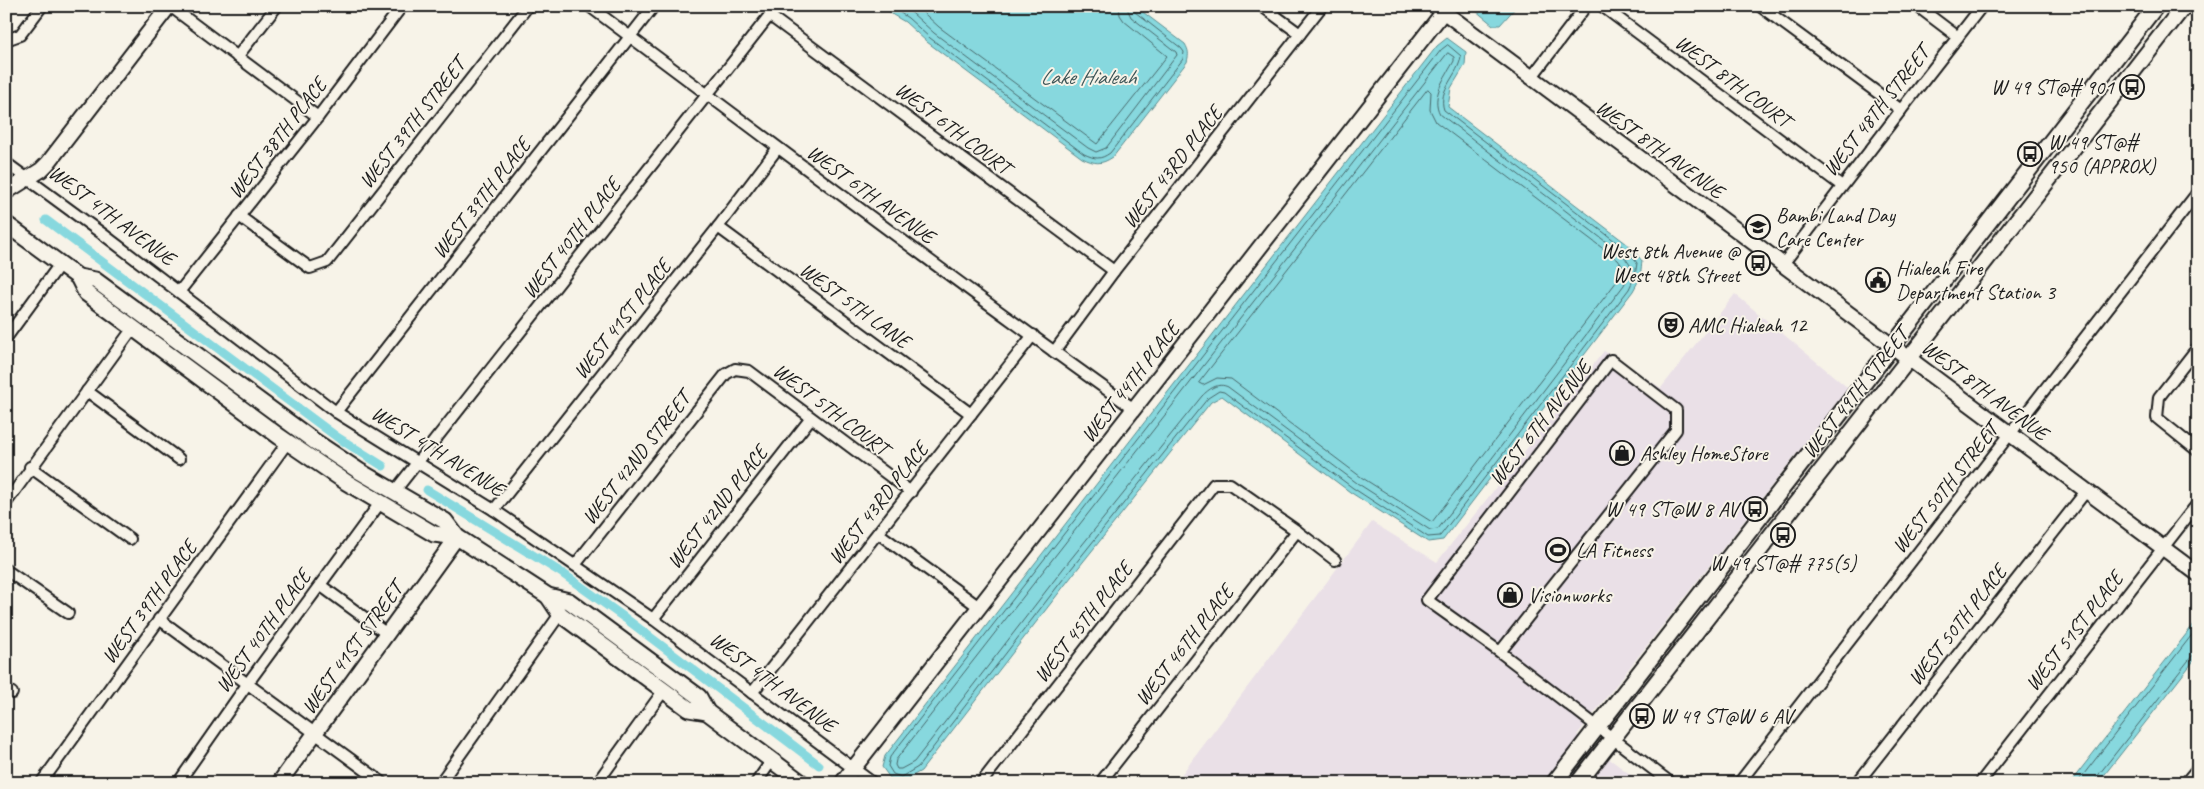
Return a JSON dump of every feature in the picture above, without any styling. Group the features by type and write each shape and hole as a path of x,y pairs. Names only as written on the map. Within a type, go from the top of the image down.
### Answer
{"main road":[{"name":"WEST 49TH STREET","path":"1578,783 2184,6"},
{"name":"WEST 49TH STREET","path":"1554,783 2151,12"},
{"path":"2133,72 2153,33 2151,12"},
{"path":"2072,114 2089,128"},
{"path":"6,224 78,277 95,280 289,424 394,492 445,521 456,537 548,596 569,601 699,697 707,712 802,783"},
{"path":"1961,292 1967,277 1988,249 1985,233 1982,230"},
{"path":"78,277 86,293 287,443 380,503 437,536 456,537"},
{"path":"134,328 145,322 155,324"},
{"path":"1754,556 1752,552 1754,536 1772,501"},
{"path":"1721,599 1744,561 1744,553 1739,544"},
{"path":"548,596 560,614 690,709 707,712"}],"street":[{"path":"6,40 20,34 42,6"},
{"path":"6,192 41,170 53,157 169,6 318,117"},
{"path":"237,57 277,6"},
{"name":"WEST 38TH PLACE","path":"179,292 318,117 402,6"},
{"name":"WEST 39TH STREET","path":"239,216 310,268 327,262 528,6"},
{"name":"WEST 6TH AVENUE","path":"589,6 708,94 777,148 1134,409"},
{"name":"WEST 39TH PLACE","path":"336,412 654,6"},
{"name":"WEST 40TH PLACE","path":"394,492 777,6"},
{"path":"1262,6 1300,34"},
{"name":"WEST 43RD PLACE","path":"1054,352 1114,271 1322,6"},
{"path":"1531,78 1586,6"},
{"name":"WEST 8TH COURT","path":"1602,6 1842,186"},
{"path":"1760,6 1901,110"},
{"path":"1917,6 1958,36"},
{"name":"WEST 48TH STREET","path":"1783,264 1982,6"},
{"name":"WEST 8TH AVENUE","path":"1443,8 1531,78 2198,574"},
{"name":"WEST 44TH PLACE","path":"842,783 1134,409 1443,8"},
{"name":"WEST 6TH COURT","path":"770,16 1114,271"},
{"name":"WEST 41ST PLACE","path":"494,510 718,227 777,148"},
{"name":"WEST 4TH AVENUE","path":"6,163 336,412 494,510 575,565 653,619 873,783"},
{"name":"WEST 50TH STREET","path":"1739,783 2198,192"},
{"name":"WEST 5TH LANE","path":"718,227 971,414"},
{"path":"6,338 60,264"},
{"path":"6,503 30,467 134,328"},
{"name":"WEST 43RD PLACE","path":"752,693 1033,335"},
{"path":"2198,347 2159,397 2157,418 2198,451"},
{"name":"WEST 6TH AVENUE","path":"1500,652 1676,430 1676,410 1612,360 1428,600 1500,652 1671,783"},
{"name":"WEST 5TH COURT","path":"726,374 735,369 749,371 911,492"},
{"name":"WEST 42ND STREET","path":"575,565 726,374"},
{"path":"87,391 178,459"},
{"name":"WEST 42ND PLACE","path":"653,619 811,418"},
{"name":"WEST 39TH PLACE","path":"41,783 287,443"},
{"path":"30,467 130,539"},
{"name":"WEST 45TH PLACE","path":"981,783 1214,484 1230,484 1297,531"},
{"name":"WEST 50TH PLACE","path":"1857,783 2086,490"},
{"name":"WEST 40TH PLACE","path":"179,783 248,683 380,503"},
{"name":"WEST 51ST PLACE","path":"1980,783 2198,503"},
{"path":"1297,531 1335,560"},
{"name":"WEST 46TH PLACE","path":"1100,783 1297,531"},
{"path":"878,534 979,607"},
{"name":"WEST 41ST STREET","path":"279,783 456,537"},
{"path":"6,570 68,613"},
{"path":"320,585 387,634"},
{"path":"440,783 560,614"},
{"path":"159,619 383,783"},
{"path":"597,783 664,690"},
{"path":"756,783 772,760"},
{"path":"2188,783 2198,771"}],"shaded area":[{"path":"1735,294 1848,388 1577,735 1642,783 1175,783 1372,522 1437,562 1604,351 1661,388"}],"water":[{"name":"Lake Hialeah","path":"883,6 1135,6 1185,44 1188,57 1187,62 1113,157 1101,162 1091,162 1082,158 927,42 905,22"},
{"path":"1474,6 1517,6 1500,25 1493,25 1475,10"},
{"path":"1447,38 1466,52 1465,65 1451,88 1448,107 1631,247 1642,261 1640,278 1633,291 1443,540 1428,542 1350,492 1222,396 1211,402 1075,572 921,771 900,783 890,778 882,767 885,756 1437,46"},
{"path":"2198,619 2198,656 2098,783 2070,783"}],"waterway":[{"path":"46,220 337,437 383,466"},
{"path":"427,490 562,573 625,618 819,765"}],"place":[{"name":"W 49 ST@# 901","path":"2132,87"},
{"name":"W 49 ST@# 950 (APPROX)","path":"2030,154"},
{"name":"Bambi Land Day Care Center","path":"1758,227"},
{"name":"West 8th Avenue @ West 48th Street","path":"1758,263"},
{"name":"Hialeah Fire Department Station 3","path":"1878,280"},
{"name":"AMC Hialeah 12","path":"1671,325"},
{"name":"Ashley HomeStore","path":"1622,453"},
{"name":"W 49 ST@W 8 AV","path":"1755,509"},
{"name":"W 49 ST@# 775(5)","path":"1783,535"},
{"name":"LA Fitness","path":"1558,550"},
{"name":"Visionworks","path":"1510,595"},
{"name":"W 49 ST@W 6 AV","path":"1642,716"}]}
